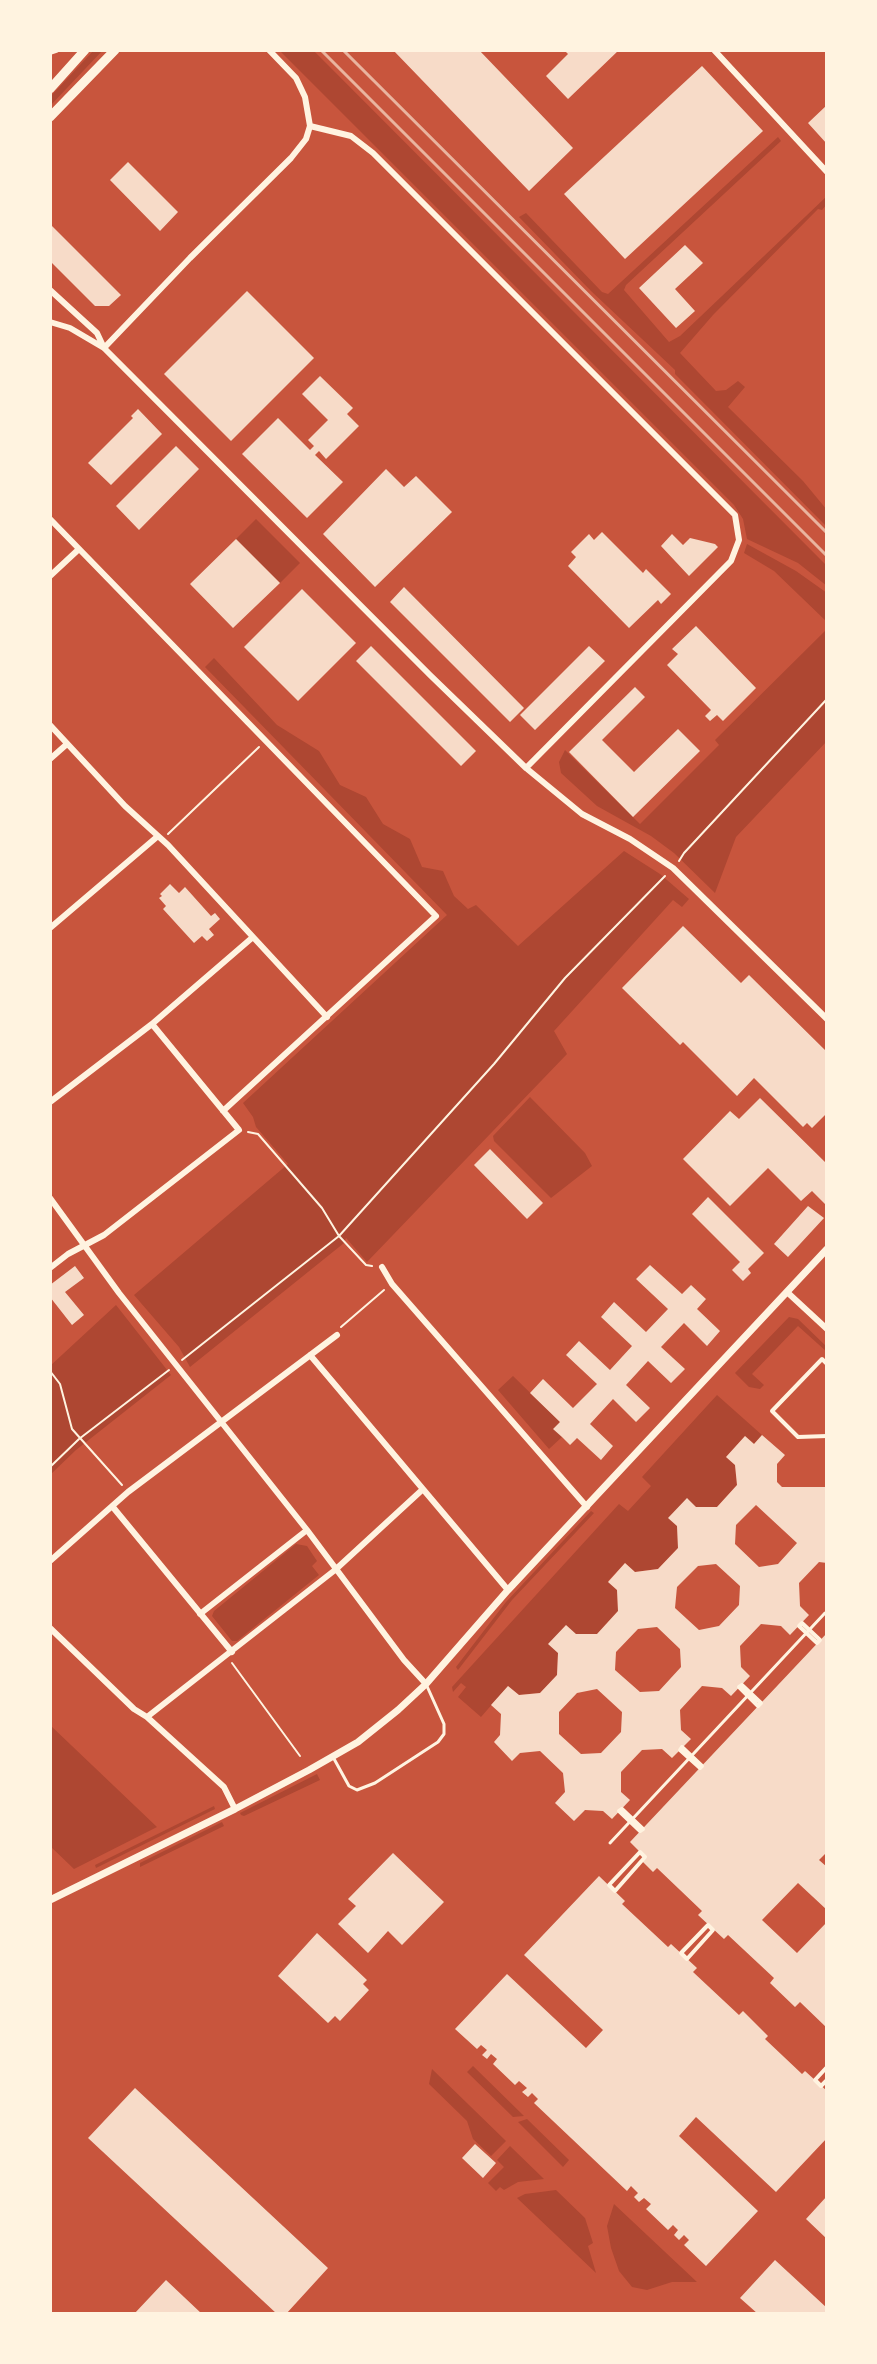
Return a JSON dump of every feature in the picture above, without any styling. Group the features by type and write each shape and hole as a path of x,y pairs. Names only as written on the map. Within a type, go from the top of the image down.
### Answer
{"main road":[{"path":"50,89 85,50"},
{"path":"50,117 115,50"}],"street":[{"path":"50,52 56,50"},
{"path":"104,348 291,158 306,139 310,126 305,97 296,78 269,50"},
{"path":"714,50 827,172"},
{"path":"310,126 351,136 373,153 735,515 739,540 731,561 526,768"},
{"path":"50,290 97,333 104,348"},
{"path":"50,322 70,328 104,348 526,768 582,814 630,839 673,868 827,1019"},
{"path":"50,519 436,916 223,1111"},
{"path":"50,576 79,549"},
{"path":"50,725 327,1017"},
{"path":"50,759 67,744"},
{"path":"50,928 160,838"},
{"path":"50,1102 152,1024 253,937"},
{"path":"50,1268 68,1254 86,1247 239,1130 152,1024"},
{"path":"50,1198 119,1293 307,1530 404,1660 426,1684"},
{"path":"50,1900 235,1809 368,1735 426,1684 508,1590 827,1249"},
{"path":"382,1267 392,1284 587,1507"},
{"path":"787,1292 827,1329"},
{"path":"50,1561 128,1492 337,1335"},
{"path":"310,1355 508,1590"},
{"path":"827,1364 822,1359 772,1411 798,1437 827,1436"},
{"path":"147,1717 335,1570 422,1490"},
{"path":"112,1506 229,1654"},
{"path":"200,1614 307,1530"},
{"path":"802,1623 820,1640 817,1643 799,1626 802,1623"},
{"path":"50,1628 134,1709 147,1717 224,1787 235,1809"},
{"path":"742,1685 761,1703 758,1706 739,1687 742,1685"},
{"path":"682,1747 702,1766 700,1768 680,1750 682,1747"},
{"path":"622,1809 643,1829 640,1831 619,1811 622,1809"},
{"path":"640,1852 645,1857 615,1891 609,1885 640,1852"},
{"path":"708,1925 713,1930 687,1959 681,1953 708,1925"},
{"path":"827,2067 815,2080 821,2086 827,2080"}],"lane":[{"path":"610,1843 825,1613"},
{"path":"333,1757 349,1786 357,1790 375,1783 438,1742 444,1734 444,1724 426,1684"}],"path":[{"path":"679,861 827,699"},
{"path":"160,838 265,740"},
{"path":"182,1361 339,1236 494,1064 565,978 665,876"},
{"path":"239,1130 258,1134 366,1265 382,1267"},
{"path":"337,1335 343,1322 392,1284"},
{"path":"50,1467 79,1439 170,1370"},
{"path":"50,1371 60,1384 67,1417 79,1439 128,1492"},
{"path":"229,1654 300,1756"}],"shaded area":[{"path":"94,50 103,50 50,106 50,97"},
{"path":"279,50 313,50 827,566 827,586 798,563 747,539 743,519 734,505"},
{"path":"778,137 781,141 624,290 669,342 680,336 827,196 827,204 822,210 818,209 713,315 680,353 716,391 726,390 738,381 745,387 728,407 803,481 827,510 827,527 675,374 675,370 591,291 519,217 526,213 602,292 608,294"},
{"path":"256,519 300,563 280,583 236,539"},
{"path":"747,544 796,571 827,593 827,622 774,571 744,553"},
{"path":"827,629 827,741 736,837 715,893 674,853 651,836 597,806 561,773 559,762 565,750 640,824 719,745 715,740"},
{"path":"214,658 277,725 319,751 340,785 366,797 383,824 410,839 422,867 443,871 454,896 468,909 476,905 518,946 624,851 660,874 689,899 682,907 673,900 554,1031 567,1054 367,1262 346,1238 344,1243 190,1367 179,1347 134,1295 288,1164 256,1127 243,1103 447,915 205,667"},
{"path":"530,1097 585,1153 592,1166 551,1198 494,1141 493,1136"},
{"path":"116,1305 171,1375 76,1450 50,1475 50,1366"},
{"path":"789,1317 798,1319 827,1347 827,1352 798,1326 752,1374 764,1385 760,1389 749,1387 735,1373"},
{"path":"513,1376 560,1422 554,1429 562,1437 549,1449 498,1390"},
{"path":"717,1395 762,1435 754,1444 745,1436 726,1457 735,1465 737,1485 717,1507 696,1507 687,1499 669,1518 677,1526 678,1548 658,1569 635,1572 625,1563 608,1581 617,1590 618,1611 597,1634 576,1634 558,1653 557,1675 540,1693 519,1695 508,1686 481,1717 458,1697 466,1687 461,1683 453,1692 452,1687 619,1504 628,1511 651,1486 642,1477"},
{"path":"591,1511 594,1513 512,1600 458,1670 456,1667 506,1602"},
{"path":"296,1544 307,1546 317,1561 312,1566 319,1575 237,1641 232,1641 212,1616 214,1611"},
{"path":"50,1725 157,1827 74,1869 50,1846"},
{"path":"317,1774 320,1780 241,1815 240,1813"},
{"path":"214,1806 215,1809 96,1868 95,1865"},
{"path":"222,1822 224,1826 140,1867 140,1863"},
{"path":"473,2066 524,2116 513,2117 467,2072"},
{"path":"432,2069 506,2141 491,2156 473,2139 467,2121 429,2084"},
{"path":"527,2119 569,2160 563,2167 518,2122"},
{"path":"510,2146 544,2179 518,2182 496,2191 488,2183 504,2167 497,2160"},
{"path":"556,2190 585,2218 593,2243 588,2246 596,2273 517,2198"},
{"path":"614,2204 697,2282 672,2282 647,2290 632,2287 619,2271 611,2248 607,2226"}],"building":[{"path":"393,50 479,50 573,148 529,191"},
{"path":"564,50 619,50 568,99 546,76 568,54"},
{"path":"702,66 763,131 625,259 564,194"},
{"path":"827,105 827,144 808,123"},
{"path":"128,162 178,212 160,231 110,180"},
{"path":"50,224 121,295 109,306 95,306 50,261"},
{"path":"685,245 703,263 675,289 695,311 676,328 639,288"},
{"path":"247,291 314,358 231,441 164,374"},
{"path":"320,376 353,408 347,414 359,426 326,459 319,451 315,455 343,482 307,518 242,454 278,418 310,450 314,446 308,440 328,420 302,394"},
{"path":"138,409 162,434 111,485 88,463 133,418 131,416"},
{"path":"176,446 199,469 139,530 116,506"},
{"path":"386,469 404,487 416,476 452,512 375,587 323,534"},
{"path":"602,532 643,573 646,569 671,594 661,604 658,600 629,628 568,566 576,557 571,552 589,534 594,540"},
{"path":"672,534 683,545 690,538 718,547 689,576 661,546"},
{"path":"236,539 280,583 233,628 190,584"},
{"path":"404,587 524,708 510,722 390,602"},
{"path":"302,589 356,643 298,701 244,647"},
{"path":"696,626 756,688 723,721 717,715 710,721 705,716 711,710 667,665 678,654 672,649"},
{"path":"371,646 476,751 461,766 356,661"},
{"path":"589,646 605,661 535,730 520,715"},
{"path":"635,687 645,697 602,740 634,772 678,729 700,751 633,817 569,752"},
{"path":"170,884 179,893 185,887 211,916 215,913 220,919 209,929 214,935 207,941 202,936 194,943 163,909 166,906 159,898 162,896 160,894"},
{"path":"683,926 741,983 749,975 827,1052 827,1113 812,1128 807,1123 803,1127 754,1078 737,1096 622,988"},
{"path":"760,1098 827,1164 827,1206 812,1191 801,1201 768,1168 730,1206 683,1159 730,1111 739,1119"},
{"path":"490,1149 543,1203 527,1219 474,1165"},
{"path":"708,1197 764,1253 748,1269 751,1273 743,1281 732,1270 740,1262 692,1214"},
{"path":"808,1206 824,1218 788,1257 774,1244"},
{"path":"650,1265 682,1294 691,1285 706,1299 697,1309 720,1331 707,1346 684,1323 661,1347 685,1369 671,1383 648,1361 626,1385 650,1408 636,1422 613,1399 590,1424 613,1446 601,1460 577,1438 570,1445 553,1429 560,1422 530,1393 543,1379 573,1408 597,1384 566,1355 579,1341 610,1370 632,1346 601,1317 614,1302 646,1332 668,1309 636,1279"},
{"path":"75,1266 84,1278 65,1292 84,1315 72,1325 50,1297 50,1285"},
{"path":"762,1435 785,1455 777,1464 777,1482 782,1487 827,1487 827,1563 819,1562 799,1583 800,1606 809,1615 790,1635 781,1626 761,1624 740,1646 741,1667 750,1676 731,1696 722,1688 702,1686 680,1710 681,1730 691,1739 672,1758 662,1749 642,1750 621,1772 621,1792 630,1800 612,1819 603,1811 585,1810 574,1821 555,1803 565,1792 563,1773 540,1751 520,1753 512,1761 494,1742 500,1735 501,1714 491,1705 508,1686 519,1695 540,1693 557,1675 558,1653 548,1644 566,1625 576,1634 597,1634 618,1611 617,1590 608,1582 625,1563 635,1572 658,1569 678,1548 677,1526 668,1518 687,1498 696,1507 717,1507 737,1485 735,1465 726,1457 745,1436 754,1444","holes":["756,1505 797,1543 778,1564 759,1567 735,1544 736,1525","716,1564 740,1586 739,1605 719,1626 699,1630 675,1608 677,1587 698,1566","657,1627 680,1649 681,1667 659,1691 640,1692 615,1670 616,1652 638,1629","597,1689 622,1712 621,1732 601,1753 581,1754 559,1734 559,1712 577,1693"]},
{"path":"827,1633 827,1852 819,1860 827,1867 827,1910 798,1883 762,1920 797,1953 827,1922 827,2028 800,2002 795,2007 770,1983 774,1978 728,1935 724,1939 698,1915 702,1911 657,1868 653,1872 642,1861 645,1857 630,1842"},
{"path":"393,1853 444,1902 402,1945 388,1931 368,1953 338,1924 356,1906 348,1899"},
{"path":"599,1876 625,1901 622,1904 668,1947 671,1944 697,1968 693,1972 739,2015 743,2011 768,2036 765,2039 802,2074 805,2071 827,2091 827,2138 776,2192 696,2117 679,2136 758,2211 706,2266 684,2245 689,2240 684,2235 679,2240 674,2235 678,2230 673,2225 668,2230 646,2209 651,2204 644,2198 639,2202 634,2197 638,2193 631,2186 627,2191 534,2103 538,2099 532,2093 528,2097 522,2092 527,2088 519,2081 515,2085 493,2064 497,2059 491,2054 487,2059 482,2055 487,2050 481,2045 477,2049 455,2029 507,1974 586,2048 603,2030 524,1955"},
{"path":"317,1933 367,1980 363,1984 369,1990 340,2021 335,2016 328,2023 278,1976"},
{"path":"135,2088 328,2268 286,2314 277,2314 88,2138"},
{"path":"475,2144 496,2163 483,2178 462,2158"},
{"path":"827,2196 827,2239 806,2219"},
{"path":"775,2260 827,2308 827,2314 758,2314 740,2298"},
{"path":"166,2280 202,2314 134,2314"}],"railway":[{"path":"321,50 827,556"},
{"path":"343,50 827,533"}]}
